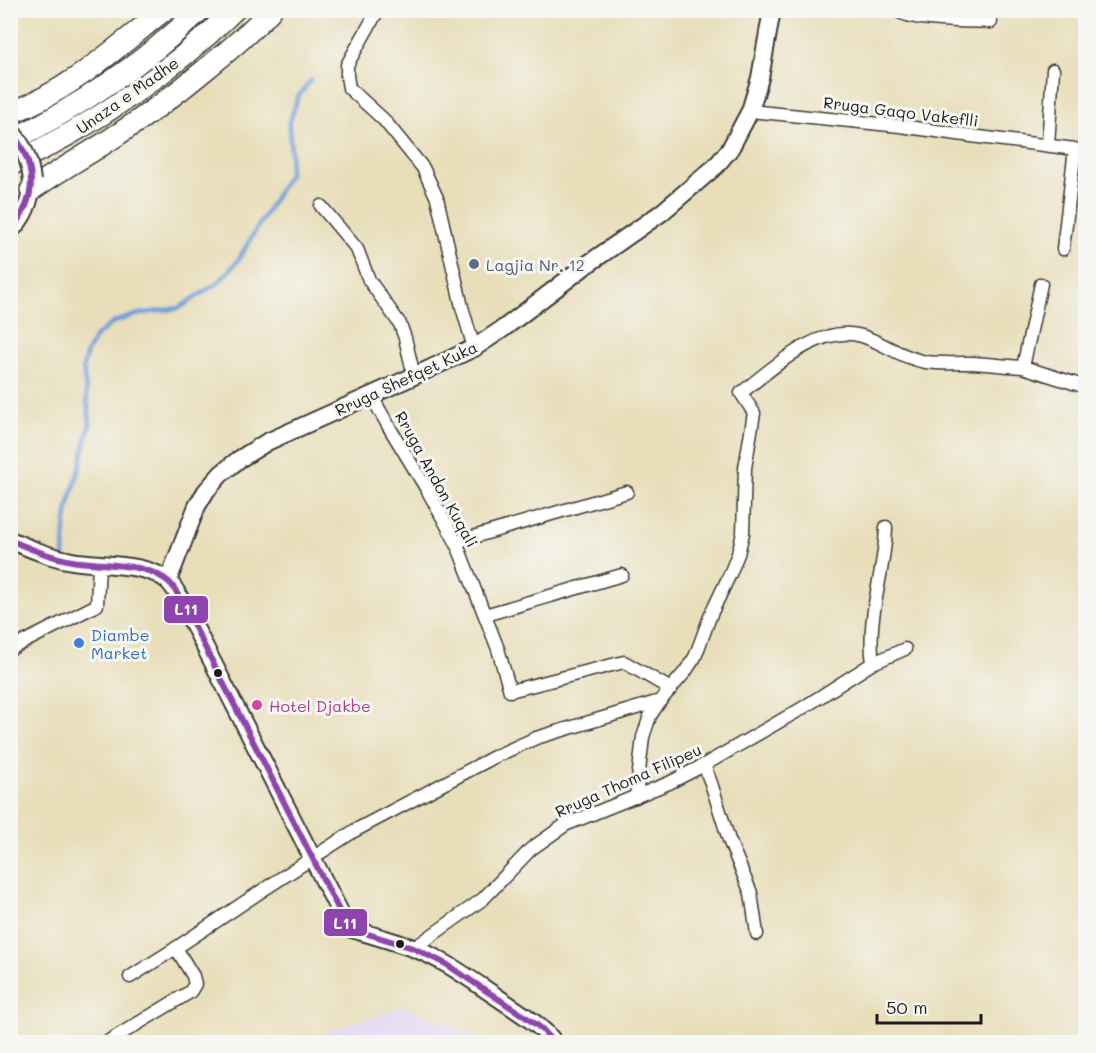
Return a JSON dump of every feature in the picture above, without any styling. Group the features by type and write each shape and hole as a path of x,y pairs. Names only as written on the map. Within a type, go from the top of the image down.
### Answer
{"highway":[{"path":"10,114 31,106 54,93 101,60 164,10"},
{"path":"10,141 85,100 146,57 200,10"},
{"name":"Unaza e Madhe","path":"10,165 94,121 132,95 190,51 234,10"},
{"path":"32,185 83,157 165,102 228,51 271,10"}],"street":[{"path":"378,10 347,65 349,88 384,120 423,168 437,198 462,308 474,348"},
{"name":"Rruga Shefqet Kuka","path":"168,581 197,506 221,474 238,460 267,442 474,348 661,213 716,166 730,149 750,111 760,78 772,10"},
{"path":"896,10 910,16 992,22"},
{"path":"1048,145 1053,70"},
{"name":"Rruga Gaqo Vakeflli","path":"750,111 900,126 1076,148 1063,249"},
{"path":"10,130 26,151 32,185 28,204 22,217 10,231"},
{"path":"321,206 357,249 369,280 400,324 414,376"},
{"path":"1023,368 1041,284"},
{"path":"636,798 643,737 650,716 695,657 711,614 738,554 742,533 745,468 754,413 741,393 804,346 841,334 859,335 907,357 926,362 977,363 1023,368 1086,387"},
{"name":"Rruga Andon Kuqali","path":"371,395 456,542 498,649 510,691 624,662 671,689"},
{"path":"456,542 627,492"},
{"path":"873,663 871,648 873,618 885,549 886,527"},
{"path":"10,540 57,558 140,569 154,573 168,581 179,596 346,924 352,929 430,955 524,1015 554,1042"},
{"path":"10,649 97,606 99,565"},
{"path":"485,615 622,575"},
{"name":"Rruga Thoma Filipeu","path":"414,948 483,899 531,849 565,825 636,798 704,765 801,709 873,663 905,649"},
{"path":"130,977 371,822 496,756 536,738 660,701"},
{"path":"704,765 729,840 751,893 757,934"},
{"path":"110,1042 190,992 195,984 193,976 176,948"}],"shaded area":[{"path":"402,1007 475,1037 481,1042 302,1042 350,1024"}],"waterway":[{"path":"64,556 68,507 90,423 83,367 87,352 96,336 114,322 139,314 179,308 218,283 237,262 289,174 291,152 289,124 298,97 311,80"}],"transit line":[{"name":"L11","path":"10,131 25,155 30,168 31,180 26,206 10,230"},
{"name":"L11","path":"10,540 64,559 149,571 170,583 182,602 346,924 352,929 413,948 446,964 527,1018 554,1042"}],"place":[{"name":"Lagjia Nr. 12","path":"474,264"},
{"name":"Diambe Market","path":"79,643"},
{"name":"Hotel Djakbe","path":"257,705"}]}
